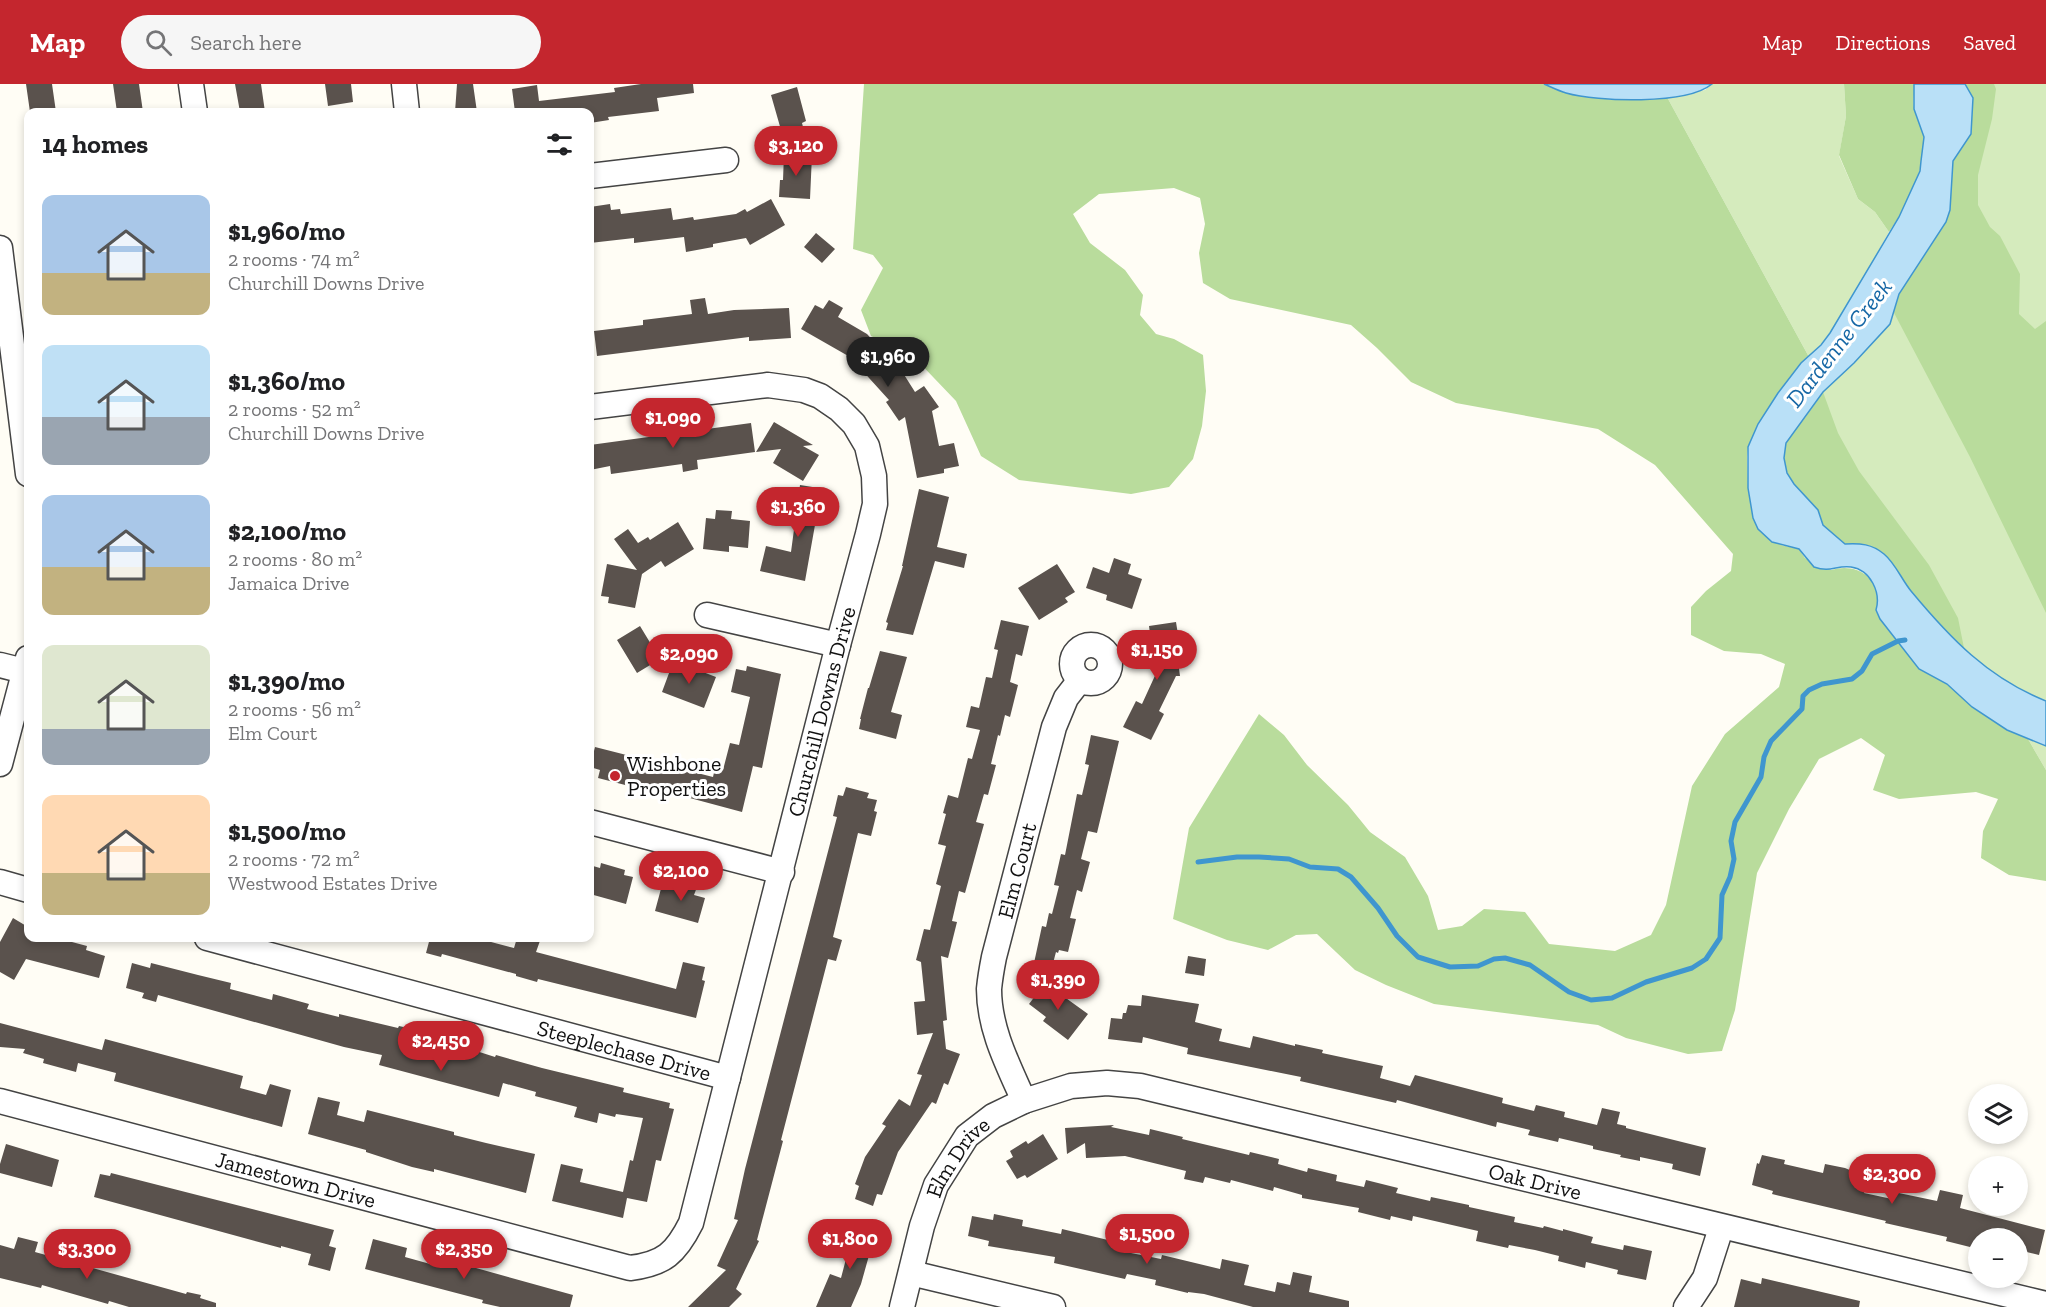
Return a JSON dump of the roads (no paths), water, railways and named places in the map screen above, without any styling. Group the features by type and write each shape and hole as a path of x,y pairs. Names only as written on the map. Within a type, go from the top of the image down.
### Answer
{"street":[{"path":"191,84 194,108"},
{"path":"404,84 407,108"},
{"path":"594,176 726,160"},
{"path":"0,248 24,442"},
{"name":"Churchill Downs Drive","path":"594,407 768,385 804,390 820,396 839,409 854,424 867,446 874,476 875,504 691,1223 674,1252 662,1260"},
{"path":"707,615 838,645"},
{"path":"0,665 24,667"},
{"path":"0,764 24,678"},
{"name":"Elm Court","path":"1024,1101 999,1046 991,1014 989,989 994,957 1054,727 1066,698 1080,680"},
{"path":"594,823 782,872"},
{"path":"0,882 24,889"},
{"name":"Steeplechase Drive","path":"222,942 728,1078"},
{"name":"Oak Drive","path":"1024,1101 1071,1086 1107,1083 1140,1086 2046,1304"},
{"name":"Jamestown Drive","path":"0,1101 630,1268 647,1266 662,1260"},
{"name":"Elm Drive","path":"902,1307 922,1226 936,1185 967,1136 993,1116 1024,1101"},
{"path":"1686,1307 1705,1278 1721,1227"},
{"path":"911,1273 1053,1307"}],"water":[{"path":"1544,84 1712,84 1700,91 1683,96 1619,100 1580,96"},
{"name":"Dardenne Creek","path":"1914,84 1965,84 1973,98 1971,134 1953,161 1950,210 1946,222 1899,294 1890,324 1823,392 1786,443 1784,458 1787,473 1818,510 1823,525 1845,544 1866,545 1884,554 1926,608 1971,655 2006,681 2046,701 2046,746 2007,730 1972,707 1947,684 1919,669 1880,619 1876,610 1876,590 1864,573 1851,567 1825,569 1814,567 1799,549 1772,542 1758,529 1753,518 1748,488 1748,447 1758,424 1801,363 1821,345 1830,333 1899,217 1920,171 1924,137 1914,109"}],"waterway":[{"path":"1198,862 1259,857 1289,859 1310,867 1338,869 1351,877 1378,908 1397,936 1418,957 1450,967 1478,966 1494,959 1505,958 1530,965 1569,992 1591,1000 1612,998 1646,982 1692,968 1706,959 1720,938 1722,895 1730,877 1734,859 1731,841 1735,822 1761,777 1764,757 1771,741 1802,709 1803,696 1809,690 1822,684 1852,679 1862,671 1872,654 1898,641 1905,640"}],"place":[{"name":"Wishbone Properties","path":"615,776"}]}
